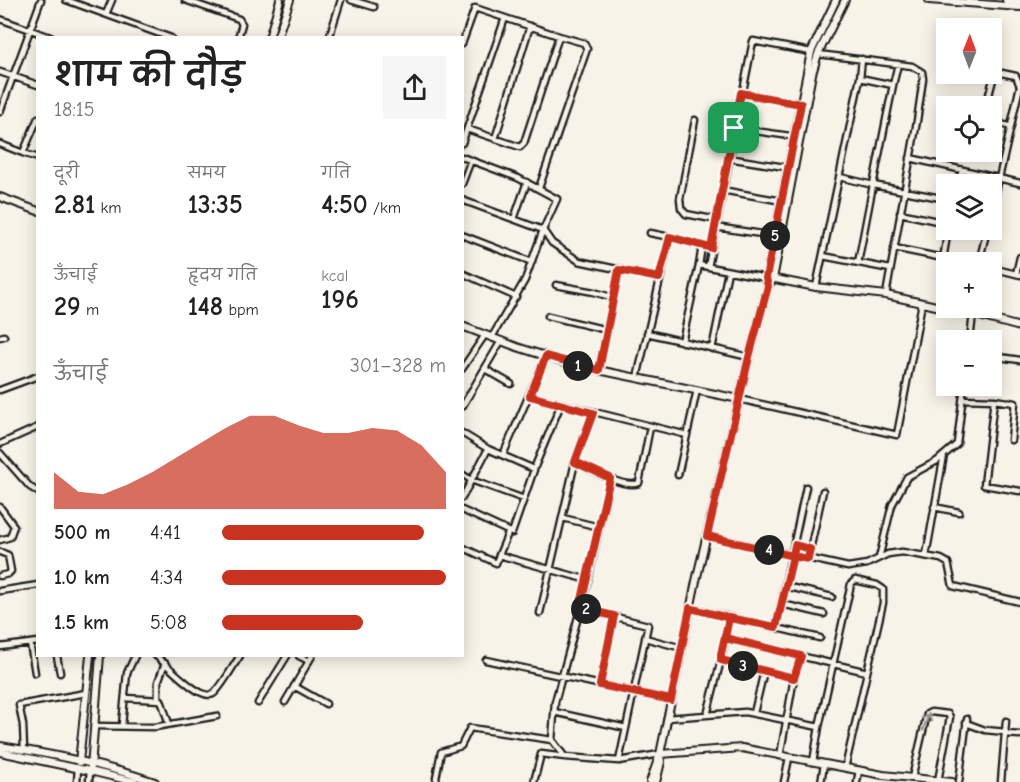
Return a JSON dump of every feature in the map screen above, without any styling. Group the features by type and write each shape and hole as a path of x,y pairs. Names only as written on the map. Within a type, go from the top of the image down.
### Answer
{"street":[{"path":"0,112 41,0"},
{"path":"66,0 78,2 163,36"},
{"path":"106,14 112,0"},
{"path":"185,0 239,19 242,24 239,36"},
{"path":"270,36 280,0"},
{"path":"279,36 290,0"},
{"path":"330,36 341,0"},
{"path":"351,0 374,7"},
{"path":"464,38 477,0"},
{"path":"650,782 660,754 690,608 770,278 814,53 836,0"},
{"path":"814,53 845,0"},
{"path":"929,0 1020,7"},
{"path":"1006,0 1020,2"},
{"path":"475,8 584,43 587,49 539,188"},
{"path":"464,137 505,18"},
{"path":"0,19 47,36"},
{"path":"495,139 530,26"},
{"path":"467,129 520,147 524,143 559,36"},
{"path":"708,267 753,41 918,69 923,79 886,295"},
{"path":"816,287 862,59"},
{"path":"858,262 898,64"},
{"path":"0,72 36,84"},
{"path":"1000,174 1019,92 1019,80 1016,76 1002,73"},
{"path":"860,78 893,85"},
{"path":"741,93 804,104"},
{"path":"695,120 680,199 681,208 686,214 717,220"},
{"path":"22,153 36,122"},
{"path":"1002,124 1011,127"},
{"path":"734,128 797,136"},
{"path":"0,144 36,157"},
{"path":"464,158 539,188 557,199 516,297 464,367"},
{"path":"728,158 792,168"},
{"path":"910,158 980,174"},
{"path":"464,179 471,160"},
{"path":"777,245 775,236 792,168"},
{"path":"961,174 962,170"},
{"path":"840,177 936,198"},
{"path":"1002,179 1020,183"},
{"path":"514,219 527,183"},
{"path":"722,190 782,201"},
{"path":"0,197 36,210"},
{"path":"464,201 543,230 552,243 579,261 659,278"},
{"path":"900,213 936,221"},
{"path":"716,226 775,236"},
{"path":"650,233 711,248"},
{"path":"464,236 532,262"},
{"path":"637,378 670,237"},
{"path":"682,342 702,246"},
{"path":"894,248 936,257"},
{"path":"823,256 890,269"},
{"path":"1002,270 1018,274 1020,257"},
{"path":"699,265 816,287 886,295 936,306"},
{"path":"599,370 619,270"},
{"path":"712,349 728,271"},
{"path":"464,274 516,297"},
{"path":"556,285 614,298"},
{"path":"464,327 546,356 599,370 897,435 922,303"},
{"path":"548,316 607,330"},
{"path":"990,318 1020,327"},
{"path":"647,333 749,357"},
{"path":"464,404 501,341"},
{"path":"503,455 546,356"},
{"path":"1002,357 1020,360"},
{"path":"485,369 511,384"},
{"path":"0,390 36,377"},
{"path":"678,475 697,390"},
{"path":"530,396 687,435"},
{"path":"879,558 892,506 908,477 937,461 957,444 963,396"},
{"path":"963,399 1015,403 1011,440"},
{"path":"994,400 984,485 1020,491"},
{"path":"464,511 512,533 534,469 561,404"},
{"path":"540,613 575,462 593,413"},
{"path":"575,462 610,478 634,485 639,483 650,427"},
{"path":"0,444 36,428"},
{"path":"464,434 488,449 534,469"},
{"path":"464,494 488,449"},
{"path":"0,453 36,491"},
{"path":"926,556 944,455"},
{"path":"464,475 524,499"},
{"path":"565,757 552,740 554,712 561,677 588,580 610,478"},
{"path":"776,627 806,487"},
{"path":"808,559 823,491"},
{"path":"0,507 14,526 10,537 0,540"},
{"path":"934,507 959,512"},
{"path":"563,518 599,527"},
{"path":"464,548 496,563 509,531"},
{"path":"707,536 848,567 867,564 888,554 902,552 941,559 948,563 953,586 1020,602"},
{"path":"795,545 810,549"},
{"path":"0,552 8,555 11,571 0,576"},
{"path":"499,555 588,580"},
{"path":"813,762 851,584 855,580 862,581 881,587 883,592 880,618 845,768"},
{"path":"0,591 36,585"},
{"path":"786,586 832,597"},
{"path":"782,604 824,614"},
{"path":"580,608 648,625 619,761"},
{"path":"690,608 820,638"},
{"path":"600,685 614,616"},
{"path":"707,715 729,618"},
{"path":"725,638 867,672"},
{"path":"645,639 682,648"},
{"path":"0,647 36,642"},
{"path":"30,643 34,673"},
{"path":"780,756 794,678 801,656"},
{"path":"57,657 60,673"},
{"path":"77,782 90,657"},
{"path":"89,782 100,657"},
{"path":"122,725 127,673 135,657"},
{"path":"157,657 196,691 208,695 215,692 239,657"},
{"path":"258,703 286,657"},
{"path":"285,702 311,658"},
{"path":"486,660 671,700"},
{"path":"721,660 794,678"},
{"path":"158,699 158,682 165,663"},
{"path":"754,713 764,671"},
{"path":"294,686 326,704"},
{"path":"24,750 23,724 19,705 86,693"},
{"path":"125,698 158,699 163,702 169,724"},
{"path":"554,712 626,728"},
{"path":"667,718 734,712 754,713 819,727"},
{"path":"912,778 927,714 931,712 948,714 950,717 938,780"},
{"path":"83,722 155,727 217,716"},
{"path":"959,782 966,721 986,730 1020,735"},
{"path":"1001,782 1006,721"},
{"path":"437,782 441,752 461,746 470,728 552,740"},
{"path":"0,746 155,782"},
{"path":"534,782 541,754 619,761 660,754 742,748 897,779 912,778 952,782"},
{"path":"0,752 79,764"},
{"path":"656,782 661,762 660,754"},
{"path":"784,782 789,758"},
{"path":"821,782 824,764"},
{"path":"91,767 135,782"},
{"path":"857,782 859,770"}],"route":[{"path":"734,128 711,248 670,237 659,278 619,270 599,370 546,356 530,396 593,413 575,462 610,478 580,608 614,616 600,685 671,700 690,608 729,618 721,654 721,660 794,678 801,656 725,638 729,618 776,627 793,556 808,559 810,549 795,545 793,556 707,536 768,286 766,278 801,104 741,93 734,128"}]}
